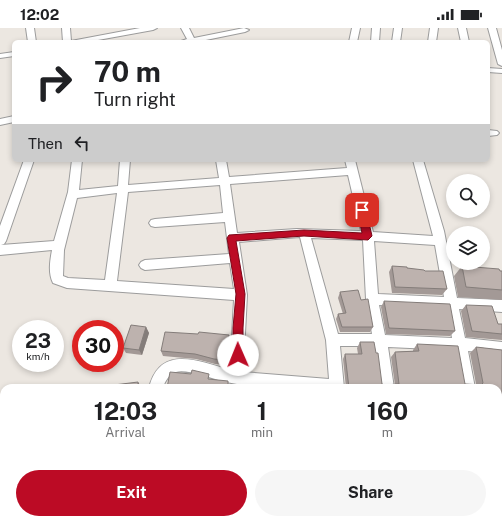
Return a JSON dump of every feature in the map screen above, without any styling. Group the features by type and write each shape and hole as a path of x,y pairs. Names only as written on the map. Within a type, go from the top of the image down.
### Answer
{"street":[{"path":"30,28 32,40"},
{"path":"66,28 67,40"},
{"path":"102,28 108,38"},
{"path":"95,40 149,28"},
{"path":"185,28 191,40"},
{"path":"353,40 356,28"},
{"path":"375,40 376,28"},
{"path":"396,40 398,28"},
{"path":"432,40 434,28"},
{"path":"462,28 464,40"},
{"path":"492,28 502,64"},
{"path":"197,40 245,30"},
{"path":"0,56 12,54"},
{"path":"490,70 502,71"},
{"path":"0,122 12,119"},
{"path":"0,241 28,162"},
{"path":"78,162 73,195 59,245 55,272 57,279 67,283 241,294"},
{"path":"110,286 123,189 125,162"},
{"path":"220,162 234,258 241,294 236,378"},
{"path":"419,162 440,242 467,384"},
{"path":"73,195 123,189 224,181 351,165 368,236 372,299 387,384"},
{"path":"155,223 229,217"},
{"path":"232,238 304,233 368,236 440,242"},
{"path":"304,233 333,340 337,384"},
{"path":"0,250 59,245"},
{"path":"145,265 234,258"},
{"path":"372,299 502,306"},
{"path":"333,340 380,340 460,344 502,348"},
{"path":"157,384 160,376 169,368 179,365 236,378 303,384"}],"building":[{"path":"392,266 407,267 425,271 443,271 447,289 395,287"},
{"path":"490,268 499,269 502,271 502,290 466,287 463,270 490,270"},
{"path":"358,290 361,300 368,299 373,327 342,327 338,314 346,313 340,292"},
{"path":"384,301 450,304 455,331 389,328"},
{"path":"466,305 492,306 498,324 502,324 502,334 472,331"},
{"path":"131,325 146,327 139,350 124,348"},
{"path":"165,332 198,334 199,332 229,335 226,360 214,359 195,354 161,351"},
{"path":"360,342 374,342 376,353 378,353 382,384 349,384 345,354 362,354"},
{"path":"417,344 458,346 465,384 399,384 395,352 419,351"},
{"path":"476,347 502,350 502,384 482,384"},
{"path":"192,370 209,374 208,379 228,381 228,384 168,384 170,372 191,374"},
{"path":"138,382 138,384 122,384"}],"route":[{"path":"238,355 238,328 241,294 232,238 297,233 368,236 362,210"}]}
